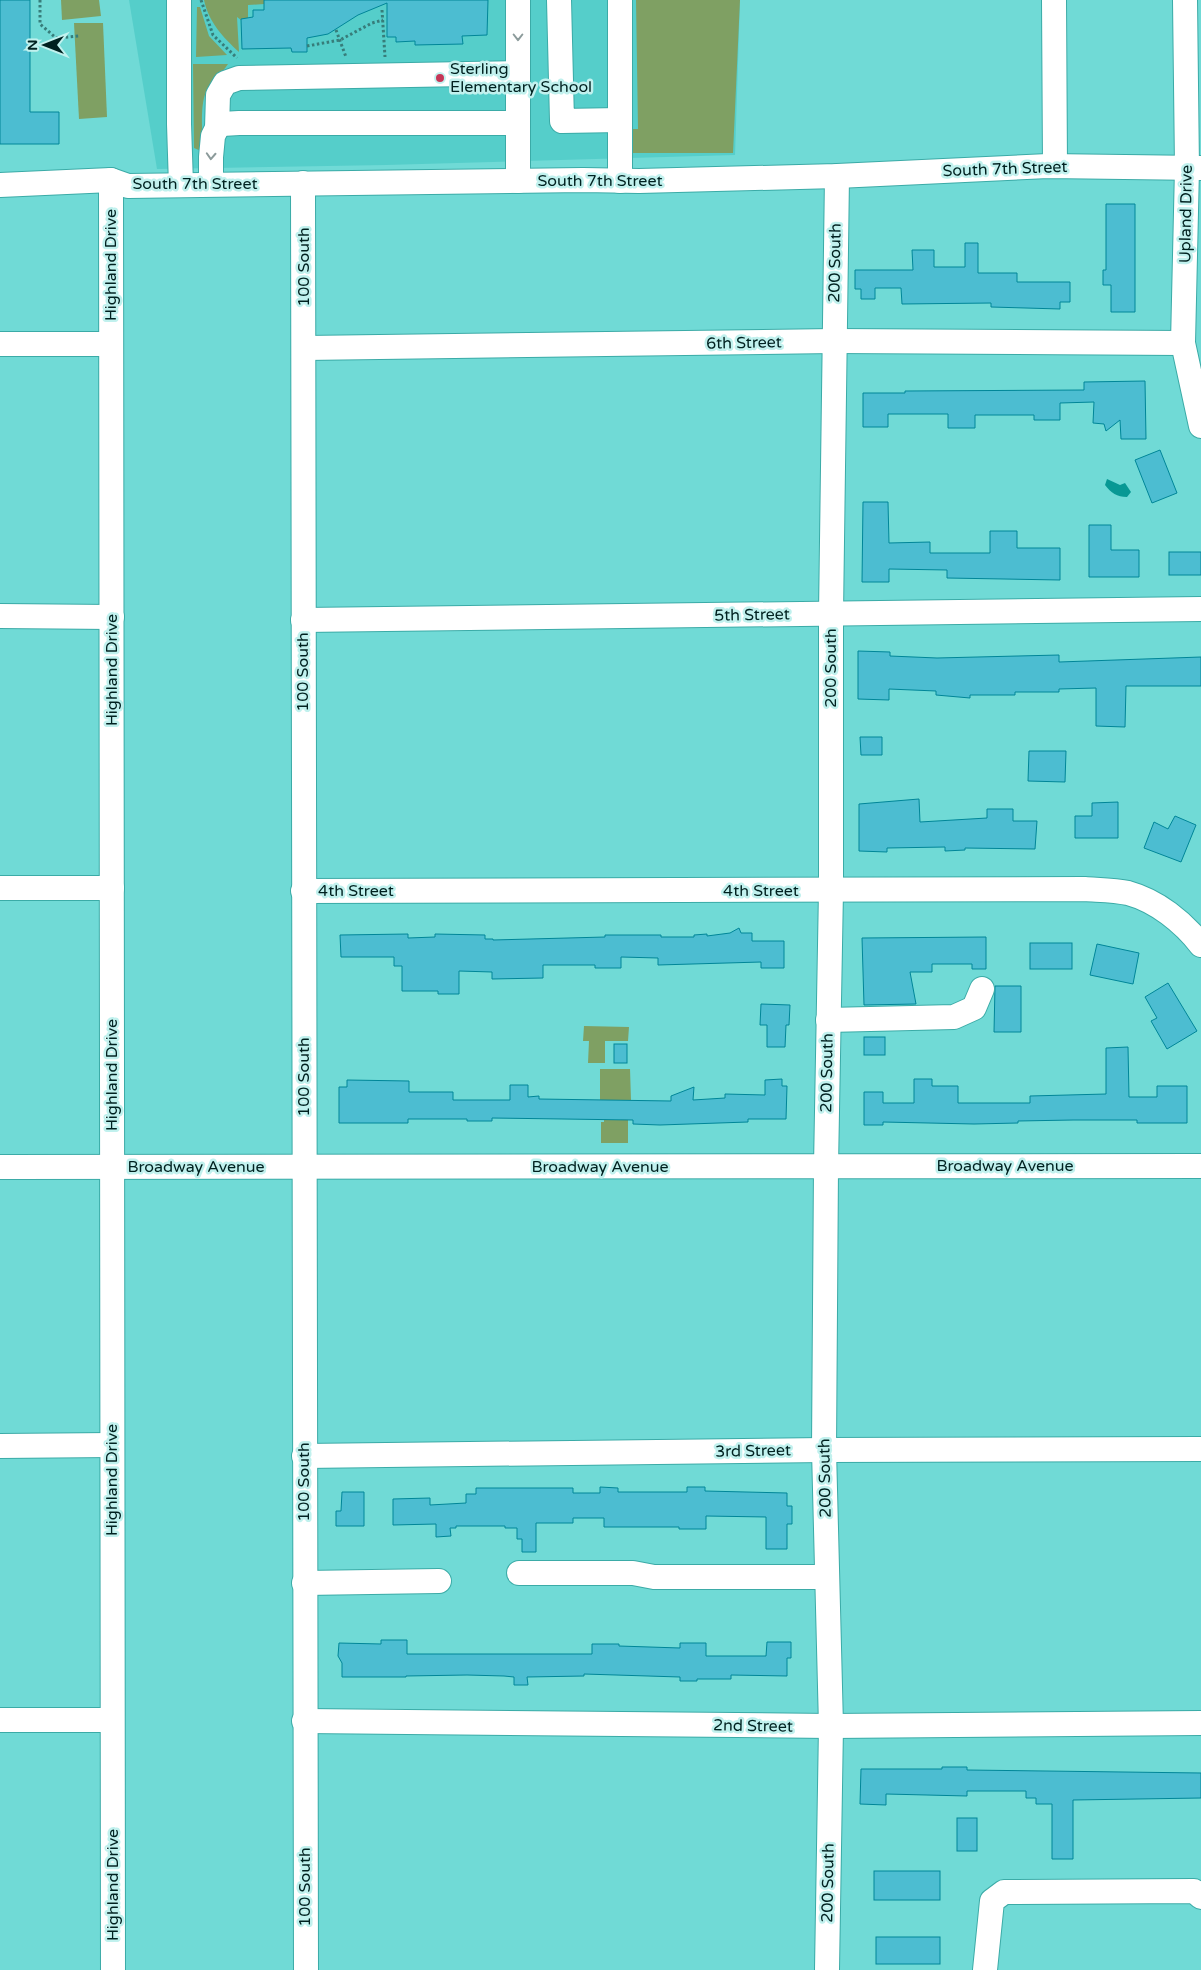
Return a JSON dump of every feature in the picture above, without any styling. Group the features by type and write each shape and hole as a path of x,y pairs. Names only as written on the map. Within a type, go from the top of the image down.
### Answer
{"street":[{"path":"179,0 178,124 181,185"},
{"path":"518,0 518,181"},
{"path":"559,0 562,121 620,120"},
{"path":"620,0 620,181"},
{"path":"1054,0 1055,166"},
{"name":"Upland Drive","path":"1185,0 1194,168 1183,343 1201,426"},
{"path":"211,184 211,156 213,136 216,128 218,95 225,83 239,78 518,73"},
{"path":"216,128 222,124 239,123 518,123"},
{"name":"South 7th Street","path":"0,185 111,180 128,186 620,181 837,176 1055,166 1194,168"},
{"name":"200 South","path":"827,1970 831,1726 824,1450 826,1167 831,890 831,614 837,176"},
{"name":"Highland Drive","path":"111,180 113,1970"},
{"name":"100 South","path":"303,183 304,1721 306,1970"},
{"name":"6th Street","path":"304,348 834,341 1183,343"},
{"path":"0,344 111,344"},
{"name":"5th Street","path":"303,620 1201,609"},
{"path":"0,616 112,617"},
{"path":"0,888 112,888"},
{"name":"4th Street","path":"303,891 1085,889 1128,894 1163,909 1192,932 1201,945"},
{"path":"828,1020 954,1017 974,1008 982,989"},
{"name":"Broadway Avenue","path":"0,1168 1201,1166"},
{"path":"0,1446 112,1445"},
{"name":"3rd Street","path":"304,1456 824,1450 1201,1449"},
{"path":"520,1573 632,1573 654,1577 827,1577"},
{"path":"304,1583 440,1581"},
{"path":"0,1720 112,1720"},
{"name":"2nd Street","path":"304,1721 831,1726 1201,1723"},
{"path":"986,1970 992,1901 1004,1892 1194,1891 1201,1896"}],"path":[{"path":"40,0 40,24 56,38 79,36"},
{"path":"201,0 213,35 239,60"},
{"path":"382,10 385,61"},
{"path":"307,46 340,40 383,20"},
{"path":"336,30 346,60"}],"shaded area":[{"path":"61,0 99,0 101,16 62,20"},
{"name":"Sterling Elementary School","path":"129,0 740,0 735,155 386,165 157,169"},
{"path":"204,0 264,0 264,4 248,5 248,18 241,20 237,17 239,52 213,23"},
{"path":"636,0 740,0 733,153 624,153 624,129 638,129"},
{"path":"197,7 200,7 209,36 227,55 196,57"},
{"path":"74,23 103,23 107,117 79,119"},
{"path":"193,64 228,64 211,84 204,99 202,123 204,155 201,151 194,148"},
{"path":"1107,479 1120,485 1125,483 1131,492 1127,497 1114,494 1105,485"},
{"path":"584,1026 629,1027 628,1041 605,1041 605,1063 588,1063 589,1041 583,1041"},
{"path":"600,1069 630,1069 631,1100 600,1100"},
{"path":"628,1117 628,1143 601,1143 601,1122"}],"building":[{"path":"0,0 30,0 30,112 59,112 59,144 0,144"},
{"path":"264,0 488,0 487,35 462,36 463,44 415,45 415,41 396,42 396,37 387,37 387,3 358,15 328,34 307,38 307,52 292,52 291,48 242,49 241,19 253,17 253,10 264,10"},
{"path":"1106,204 1135,204 1135,312 1111,312 1111,285 1103,285 1103,270 1106,270"},
{"path":"965,243 978,243 978,273 1017,273 1017,282 1070,282 1070,302 1060,302 1060,309 991,307 991,303 902,304 901,288 875,288 875,299 861,299 861,289 855,289 855,270 913,270 912,250 934,250 934,267 965,267"},
{"path":"1145,381 1146,439 1121,439 1120,420 1106,431 1104,424 1093,423 1094,402 1060,403 1060,420 1034,420 1034,415 975,415 975,428 948,428 948,414 888,414 888,427 863,427 863,393 1084,390 1084,382"},
{"path":"1160,450 1177,493 1152,503 1135,460"},
{"path":"863,502 888,502 889,543 930,542 930,553 990,553 990,531 1017,531 1017,548 1060,548 1060,580 947,578 947,570 889,569 889,582 862,582"},
{"path":"1089,525 1111,525 1111,550 1139,550 1139,577 1089,577"},
{"path":"1169,552 1201,552 1201,575 1169,575"},
{"path":"858,651 890,652 890,656 937,658 1059,655 1059,662 1201,657 1201,686 1126,686 1125,727 1096,726 1096,688 1059,689 1059,692 1015,692 1015,695 970,695 970,698 936,695 936,691 889,689 889,700 858,699"},
{"path":"860,737 882,737 882,755 861,755"},
{"path":"1029,751 1066,751 1065,782 1028,781"},
{"path":"919,799 920,822 987,818 987,809 1013,809 1013,821 1037,821 1035,849 965,848 965,850 945,851 945,847 887,848 887,852 859,851 859,804"},
{"path":"1118,802 1118,838 1075,838 1075,816 1092,816 1092,803"},
{"path":"1175,816 1196,825 1181,862 1144,848 1154,822 1168,829"},
{"path":"739,928 741,933 752,933 752,941 784,941 784,968 761,968 761,962 658,965 658,958 621,957 621,968 595,968 595,965 543,965 543,978 492,979 492,972 459,971 459,994 438,994 438,991 402,991 402,966 394,966 394,957 341,957 340,935 408,934 408,938 435,937 435,934 485,935 485,939 493,940 605,937 605,935 694,937 694,935 707,934 707,936 730,933"},
{"path":"986,937 986,969 972,969 972,964 932,964 932,972 910,972 916,1004 864,1005 862,938"},
{"path":"1030,943 1072,943 1072,969 1030,969"},
{"path":"1097,944 1139,953 1133,984 1090,975"},
{"path":"1168,983 1197,1031 1167,1049 1151,1021 1157,1018 1145,997"},
{"path":"995,986 1021,986 1021,1032 994,1032"},
{"path":"761,1004 790,1005 789,1025 786,1025 785,1047 767,1047 767,1025 760,1025"},
{"path":"864,1037 885,1037 885,1055 864,1055"},
{"path":"614,1044 627,1044 627,1063 614,1063"},
{"path":"1128,1047 1129,1097 1157,1097 1157,1086 1187,1086 1187,1123 1137,1123 1137,1120 1073,1120 974,1124 883,1122 883,1125 864,1125 864,1092 883,1092 883,1103 914,1103 914,1079 932,1079 932,1086 958,1086 958,1103 1030,1103 1030,1096 1106,1094 1106,1048"},
{"path":"782,1079 782,1086 787,1086 786,1119 748,1119 748,1122 660,1125 633,1124 633,1120 492,1118 492,1121 408,1119 408,1123 339,1123 339,1087 347,1087 347,1080 409,1081 409,1092 453,1092 453,1100 510,1100 510,1085 528,1085 528,1097 539,1096 539,1099 671,1101 671,1096 694,1087 693,1100 725,1098 725,1094 765,1095 765,1080"},
{"path":"600,1487 618,1488 618,1492 687,1492 687,1487 705,1487 705,1491 787,1493 787,1506 792,1506 792,1524 787,1524 787,1549 766,1549 766,1517 706,1516 706,1529 604,1527 604,1518 573,1518 573,1523 536,1523 536,1552 522,1552 522,1539 517,1539 517,1528 505,1528 505,1526 456,1526 456,1528 450,1528 451,1536 436,1537 436,1524 393,1525 393,1499 430,1498 430,1505 466,1503 466,1494 476,1494 476,1488 573,1488 573,1493 600,1493"},
{"path":"342,1492 364,1492 364,1526 336,1526 336,1511 341,1511"},
{"path":"381,1640 407,1640 407,1654 592,1654 592,1644 680,1648 680,1643 706,1643 706,1656 766,1656 767,1642 791,1642 791,1658 787,1658 787,1676 731,1675 731,1679 697,1679 697,1681 680,1681 680,1677 584,1674 584,1676 527,1677 528,1685 514,1685 514,1677 504,1676 342,1677 342,1663 338,1656 339,1643 381,1644"},
{"path":"942,1767 967,1767 967,1770 1201,1773 1201,1798 1073,1800 1073,1859 1052,1859 1052,1804 1036,1804 1036,1798 1026,1798 1026,1791 967,1791 967,1796 886,1794 886,1805 860,1804 861,1769 942,1769"},
{"path":"957,1818 977,1818 977,1851 957,1851"},
{"path":"874,1871 940,1871 940,1900 874,1900"},
{"path":"876,1937 940,1937 940,1964 876,1964"}],"place":[{"name":"Sterling Elementary School","path":"440,78"}]}
